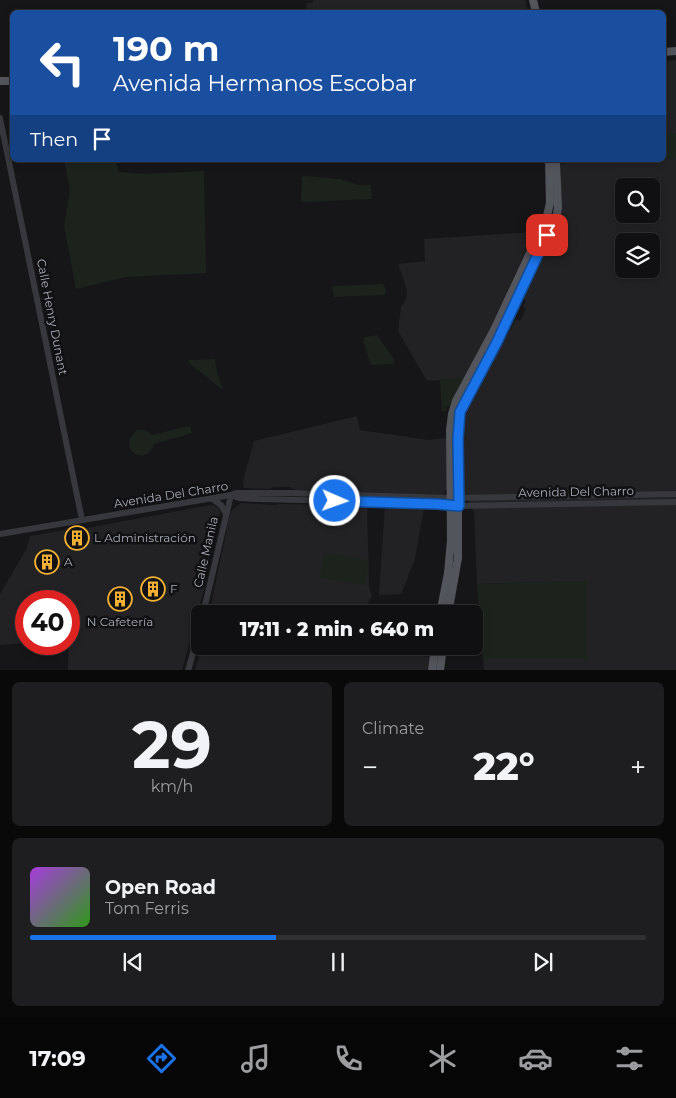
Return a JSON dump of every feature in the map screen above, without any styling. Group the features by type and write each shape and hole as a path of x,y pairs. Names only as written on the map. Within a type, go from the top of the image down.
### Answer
{"main road":[{"path":"443,605 458,558 455,468 451,420 456,401 510,298 547,216 550,203 549,162"},
{"path":"455,468 460,412 497,342 557,214 556,162"},
{"path":"539,252 540,244 553,214 554,206 550,203"},
{"path":"448,605 449,590"},
{"path":"432,670 434,655"},
{"path":"440,670 442,655"}],"street":[{"name":"Calle Henry Dunant","path":"0,118 82,520"},
{"name":"Avenida Del Charro","path":"0,534 236,494 290,493 489,505 676,502"},
{"name":"Avenida Del Charro","path":"455,502 488,498 676,494"},
{"name":"Calle Manila","path":"205,605 231,495"},
{"path":"210,498 221,505 226,514"},
{"path":"488,498 489,505"},
{"path":"188,670 192,655"}],"shaded area":[{"path":"313,0 525,0 528,10 307,10 306,3 313,3"},
{"path":"676,60 676,670 484,670 483,659 586,659 585,581 477,584 474,512 464,494 463,433 467,407 516,319 520,321 526,309 523,307 526,301 523,299 561,215 561,162 666,162 666,61"},
{"path":"676,133 676,159 666,160 666,134"},
{"path":"64,162 116,162 119,172 145,174 204,171 206,273 126,277 76,289 64,226 70,190"},
{"path":"302,177 340,179 358,185 371,185 372,199 303,202 301,201"},
{"path":"534,232 487,336 465,378 427,381 398,331 401,307 406,300 407,290 398,264 425,261 424,239"},
{"path":"383,284 386,289 385,295 334,297 332,288 334,286"},
{"path":"378,335 394,360 393,364 372,365 370,363 363,340 365,337"},
{"path":"215,359 223,390 188,362 189,360"},
{"path":"465,378 451,405 447,407 446,411 442,411 440,380"},
{"path":"357,416 360,430 429,440 447,438 448,490 445,490 444,495 295,490 290,487 273,487 269,489 244,488 243,481 254,441"},
{"path":"190,426 192,433 154,444 148,453 143,455 135,454 129,445 129,439 137,430 145,430 152,435"},
{"path":"241,503 367,506 369,587 372,596 367,605 211,605 232,510"},
{"path":"210,505 214,505 219,509 220,513 214,545 200,605 191,605 191,637 182,670 68,670 68,655 80,655 80,590 15,590 15,644 0,645 0,594 26,550 30,536 87,528"},
{"path":"385,506 424,508 415,559 401,594 379,595"},
{"path":"324,553 369,560 365,585 320,578"},
{"path":"586,581 587,659 483,659 483,605 479,605 477,584"},
{"path":"199,655 418,655 431,657 429,670 195,670"}],"place":[{"name":"L Administración","path":"77,538"},
{"name":"A","path":"47,562"},
{"name":"F","path":"153,589"},
{"name":"N Cafetería","path":"120,599"}],"route":[{"path":"335,501 451,504 459,506 458,439 460,412 497,342 547,235"}]}
